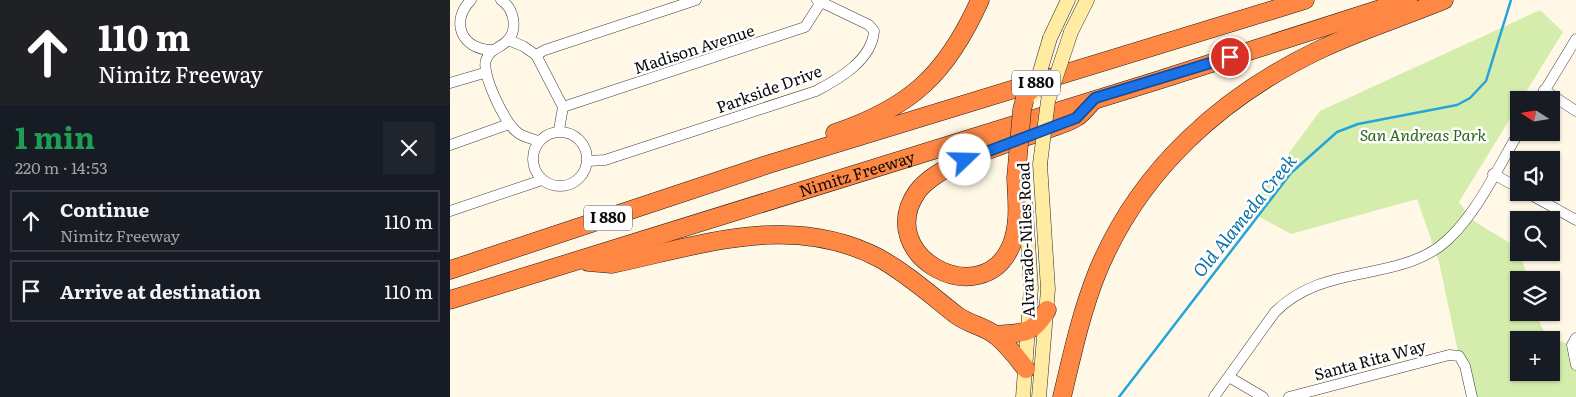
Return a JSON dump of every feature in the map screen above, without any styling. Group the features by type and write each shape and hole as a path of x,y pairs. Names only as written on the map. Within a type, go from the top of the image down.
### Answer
{"highway":[{"path":"766,166 788,150 881,114 918,90 939,70 956,48 980,0"},
{"name":"Nimitz Freeway","path":"450,270 766,166 1305,0"},
{"name":"I 880","path":"1124,89 1138,75 1375,0"},
{"name":"Nimitz Freeway","path":"450,300 1408,0"},
{"path":"1062,397 1083,312 1105,255 1136,201 1176,151 1224,107 1281,70 1362,31 1444,0"},
{"path":"1034,87 1026,94 1022,110 1020,177 1017,220 1014,236 1008,251 997,264 979,274 958,277 940,272 922,260 912,242 908,221 912,201 925,184 951,166 1076,118 1095,98"},
{"path":"578,261 612,264 757,234 785,233 816,236 844,243 879,258 896,268 960,318 995,335 1026,369"},
{"path":"995,335 1029,331 1038,324 1047,310"}],"main road":[{"path":"1034,87 1050,38 1068,0"},
{"name":"Alvarado-Niles Road","path":"1039,397 1047,310 1046,247 1040,170 1048,101 1071,32 1087,0"},
{"name":"Alvarado-Niles Road","path":"1020,177 1030,269 1029,331 1022,397"}],"street":[{"path":"471,0 454,18 467,43 478,50 491,50 508,40 514,28 513,15 505,1"},
{"path":"536,55 545,50 696,0"},
{"name":"Madison Avenue","path":"563,107 805,27 819,1"},
{"name":"Parkside Drive","path":"588,161 606,160 816,90 840,79 858,62 873,40 874,31 869,25 819,1"},
{"path":"1576,39 1544,90 1576,111"},
{"path":"508,40 523,46 536,55 563,107 559,130"},
{"path":"491,50 486,61 484,73 509,124 517,132 538,141"},
{"path":"450,83 484,73"},
{"path":"450,145 509,124"},
{"path":"559,130 571,132 580,139 586,150 588,161 584,173 576,182 564,186 552,186 542,180 535,172 532,161 533,150 538,141 559,130"},
{"path":"1214,397 1275,312 1287,300 1327,280 1404,262 1438,248 1465,221 1514,141"},
{"path":"1494,174 1510,183"},
{"path":"450,211 542,180"},
{"path":"1542,201 1576,220"},
{"path":"1576,338 1572,346 1576,365"},
{"name":"Santa Rita Way","path":"1289,397 1449,355 1459,356 1465,366 1472,397"},
{"path":"1229,377 1263,397"}],"green space":[{"name":"San Andreas Park","path":"1540,10 1563,32 1527,91 1510,91 1510,119 1459,202 1473,220 1510,244 1510,261 1522,261 1525,271 1510,271 1510,321 1539,321 1544,331 1510,331 1510,381 1560,381 1560,341 1572,345 1576,365 1576,397 1472,397 1459,356 1439,262 1417,199 1291,234 1247,210 1320,111"}],"waterway":[{"name":"Old Alameda Creek","path":"1119,397 1291,173 1337,132 1358,124 1457,105 1470,98 1486,81 1511,0"}],"route":[{"path":"965,160 1076,118 1095,98 1230,57"}]}
